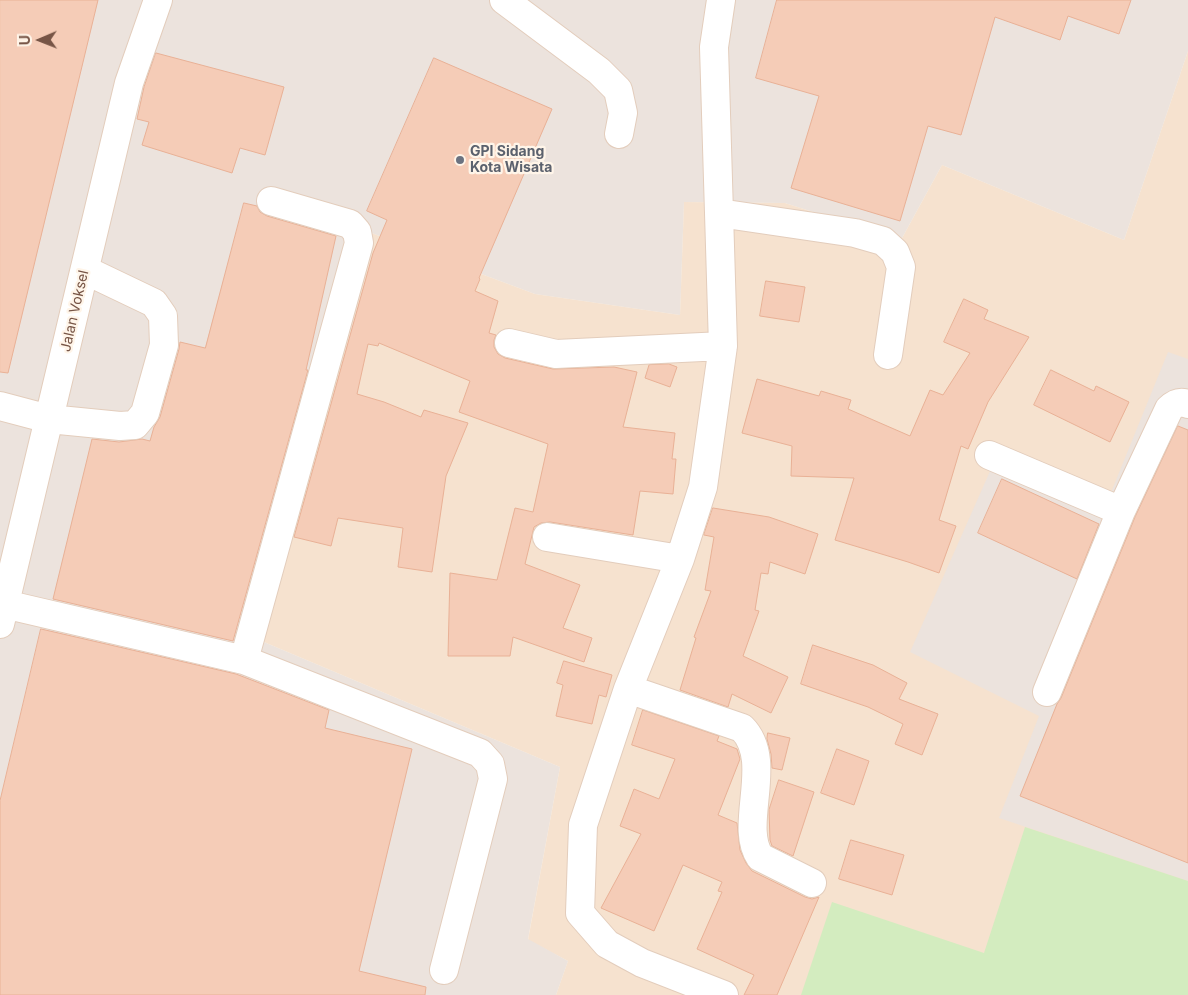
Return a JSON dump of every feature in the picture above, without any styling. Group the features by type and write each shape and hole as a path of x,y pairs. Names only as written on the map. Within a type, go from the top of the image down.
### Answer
{"street":[{"name":"Jalan Voksel","path":"2,610 129,83 158,0"},
{"path":"504,0 599,71 618,90 622,113 619,134"},
{"path":"721,0 714,47 723,346 703,487 680,558 628,689 582,825 580,914 607,944 642,962 724,995"},
{"path":"244,660 359,243 356,232 350,224 271,201"},
{"path":"719,213 855,233 883,241 895,252 901,267 888,355"},
{"path":"0,406 49,419 120,426 135,425 146,413 164,346 163,316 154,303 85,270"},
{"path":"509,343 556,354 723,346"},
{"path":"1047,692 1121,511 1169,409 1175,403 1183,402 1188,404"},
{"path":"989,455 1121,511"},
{"path":"547,537 680,558"},
{"path":"2,610 244,660 480,753 490,764 493,779 444,970"},
{"path":"628,689 742,728 748,734 755,757 753,827 756,851 760,857 812,883"}],"shaded area":[{"path":"0,0 1188,0 1188,51 1124,240 942,165 901,240 785,203 684,202 680,315 535,294 358,228 252,637 560,767 528,939 568,961 556,995 0,995"},
{"path":"1188,51 1188,995 556,995 568,961 528,940 560,767 252,637 358,228 535,294 680,315 684,202 785,203 901,240 942,165 1124,240"},
{"path":"1168,352 1188,359 1188,881 999,818 1039,716 910,652 991,469 1101,517"}],"green space":[{"path":"1025,827 1188,881 1188,995 801,995 832,902 984,953"}],"building":[{"path":"0,0 98,0 8,373 0,372"},
{"path":"777,0 1131,0 1119,34 1068,16 1060,40 995,17 961,135 928,126 900,221 791,188 819,96 756,78"},
{"path":"156,53 284,87 265,155 240,148 232,173 142,145 149,122 137,119 144,87"},
{"path":"434,58 552,109 475,291 498,301 489,333 496,335 494,347 498,354 505,358 553,369 614,367 637,372 623,427 675,433 672,459 676,459 673,494 640,491 633,535 550,522 541,523 534,527 525,564 580,585 563,628 592,638 584,662 513,637 510,656 448,656 450,573 497,580 515,508 533,512 548,444 459,412 470,381 379,343 378,346 368,344 357,394 384,402 421,417 424,410 468,423 446,476 432,572 398,567 403,528 338,518 331,546 294,537 373,253 387,220 367,211"},
{"path":"244,203 257,206 260,212 267,216 336,236 306,370 308,370 233,641 53,599 92,439 119,442 142,439 150,441 154,427 160,417 180,342 205,348"},
{"path":"766,281 805,287 799,322 760,316"},
{"path":"964,299 988,310 984,319 1029,337 988,402 968,449 961,446 939,520 956,526 939,573 835,540 854,478 791,476 792,446 742,433 757,379 819,396 821,391 851,400 848,409 910,436 930,390 943,395 970,353 944,342"},
{"path":"669,364 677,367 670,387 645,378 649,365"},
{"path":"1051,370 1094,391 1096,386 1129,402 1110,442 1034,405"},
{"path":"1178,426 1188,430 1188,863 1020,796 1135,517"},
{"path":"1002,479 1099,524 1077,579 978,533"},
{"path":"713,508 769,517 818,534 805,574 770,562 768,574 761,573 755,610 759,611 743,656 788,677 771,713 732,694 728,707 680,690 696,638 694,637 711,591 705,590 714,537 704,535"},
{"path":"41,629 236,674 329,710 325,728 412,749 359,971 426,987 425,995 0,995 0,801"},
{"path":"813,645 873,665 907,683 899,699 938,714 922,755 895,744 903,724 868,707 801,684"},
{"path":"564,661 612,675 606,697 599,695 592,724 556,716 563,685 557,683"},
{"path":"643,710 719,736 717,741 737,749 740,759 718,815 737,823 740,850 752,871 805,897 812,899 819,897 777,995 744,995 754,975 697,949 722,892 718,891 722,882 683,865 654,931 601,908 641,834 620,826 634,789 659,799 675,759 632,745"},
{"path":"768,733 790,738 782,770 772,768 767,739"},
{"path":"837,749 869,761 854,805 821,793"},
{"path":"779,780 814,792 793,856 772,846 770,840 769,810"},
{"path":"851,840 904,855 892,895 839,879"}],"place":[{"name":"GPI Sidang Kota Wisata","path":"460,160"}]}
